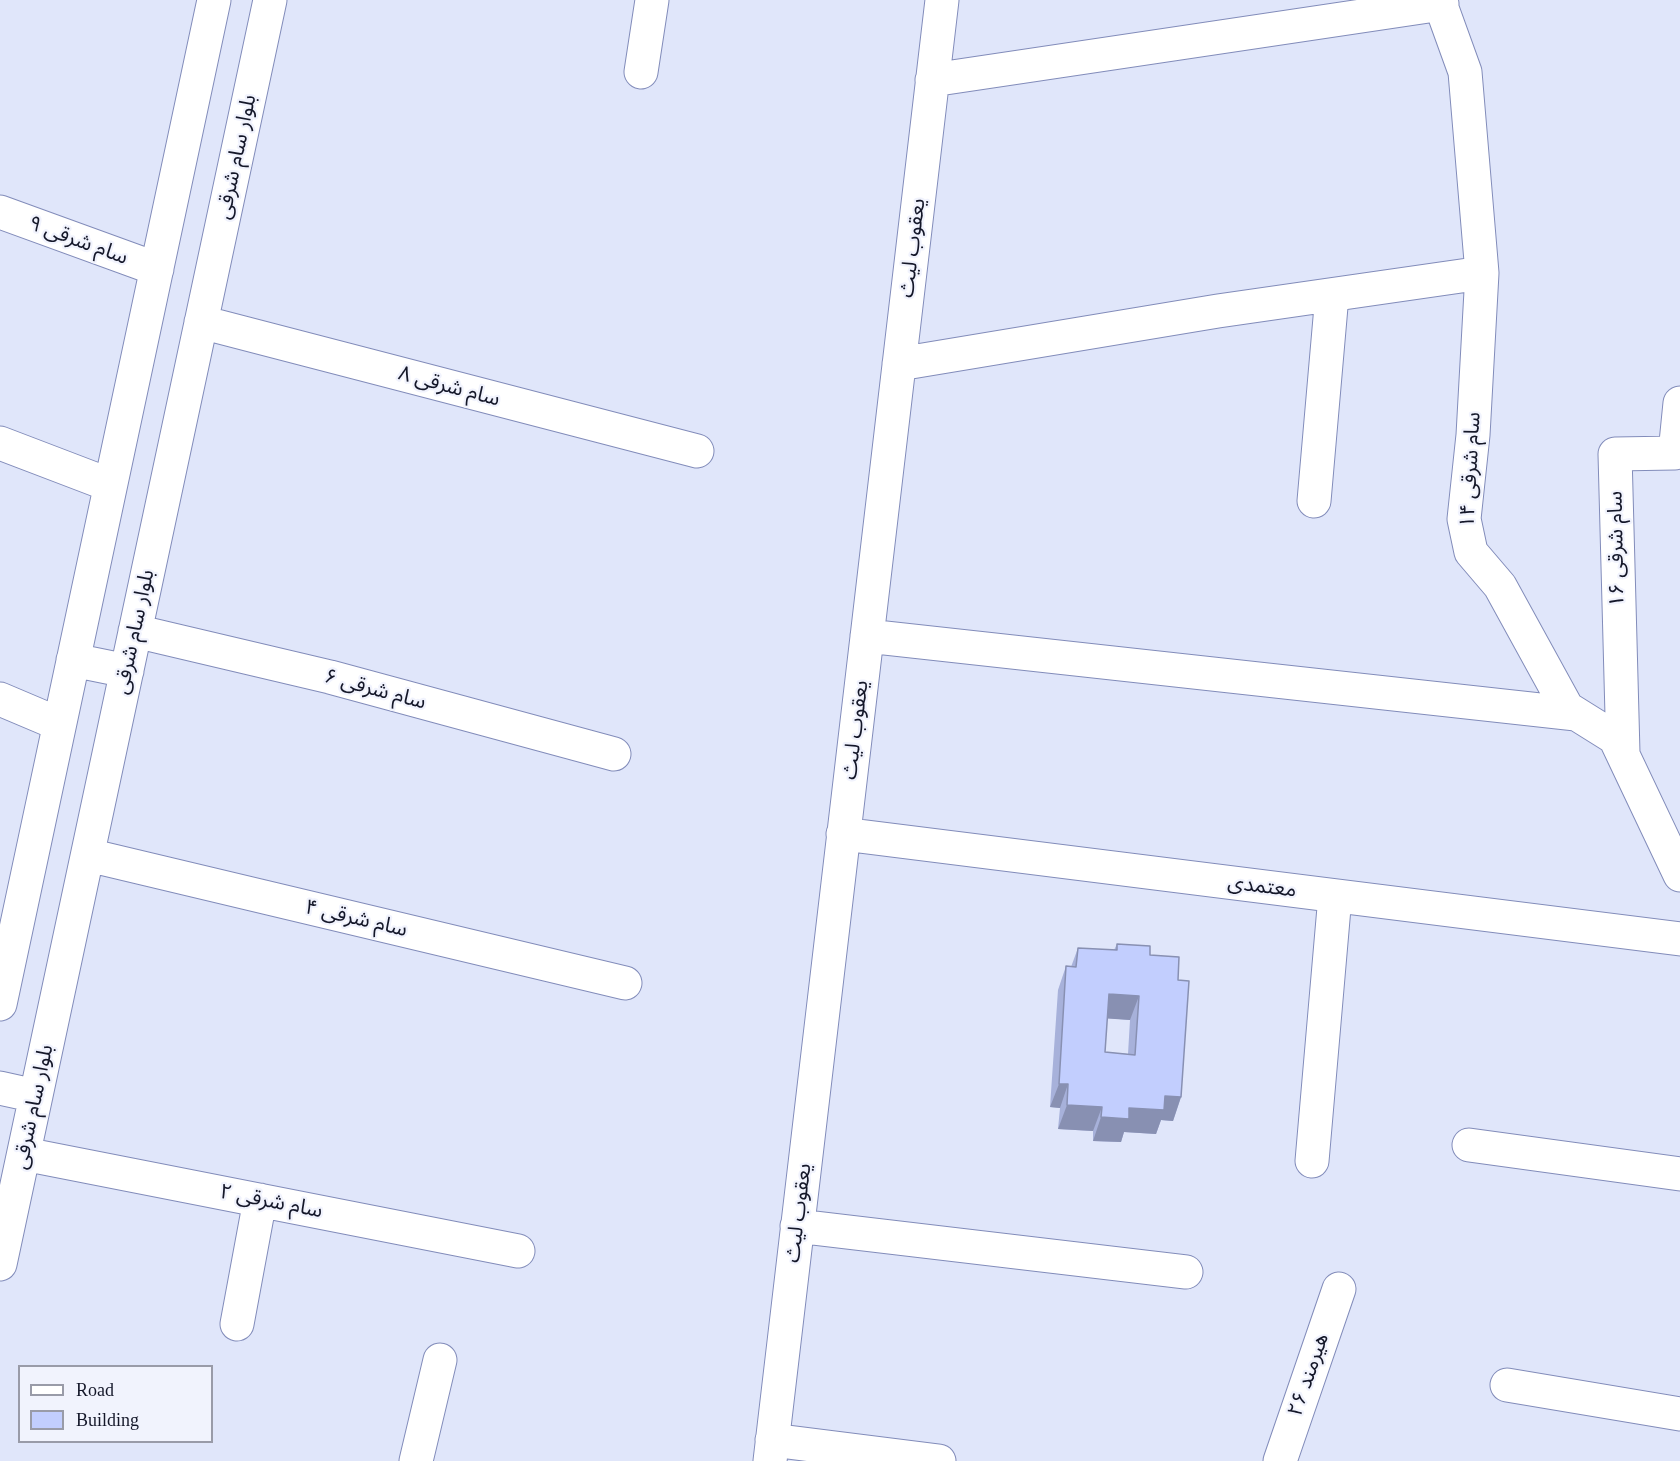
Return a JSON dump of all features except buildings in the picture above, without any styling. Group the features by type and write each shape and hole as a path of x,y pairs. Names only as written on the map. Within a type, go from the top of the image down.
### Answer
{"street":[{"path":"0,1004 214,0"},
{"name":"بلوار سام شرقی","path":"0,1264 270,0"},
{"path":"641,72 652,0"},
{"name":"یعقوب لیث","path":"771,1451 942,0"},
{"path":"932,80 1441,2"},
{"name":"سام شرقی ۱۴","path":"1441,2 1465,72 1482,273 1473,435 1464,519 1471,552 1500,586 1567,708 1615,738 1680,875"},
{"name":"سام شرقی ۹","path":"0,212 157,269"},
{"path":"899,364 1218,311 1482,273"},
{"path":"1314,501 1332,295"},
{"name":"سام شرقی ۸","path":"201,322 697,451"},
{"name":"سام شرقی ۱۶","path":"1623,753 1615,454 1677,453 1680,403"},
{"path":"0,443 110,486"},
{"name":"سام شرقی ۶","path":"135,631 330,677 614,754"},
{"path":"867,636 1576,714"},
{"path":"73,660 127,671"},
{"path":"0,699 59,724"},
{"name":"معتمدی","path":"843,834 1680,939"},
{"name":"سام شرقی ۴","path":"88,855 625,983"},
{"path":"1312,1161 1335,896"},
{"path":"0,1088 36,1096"},
{"path":"1469,1145 1680,1174"},
{"name":"سام شرقی ۲","path":"24,1154 518,1251"},
{"path":"237,1324 260,1200"},
{"path":"797,1226 1186,1272"},
{"name":"هیرمند ۲۶","path":"1280,1461 1339,1289"},
{"path":"417,1461 440,1360"},
{"path":"1507,1385 1680,1414"},
{"path":"771,1451 939,1461"}]}
